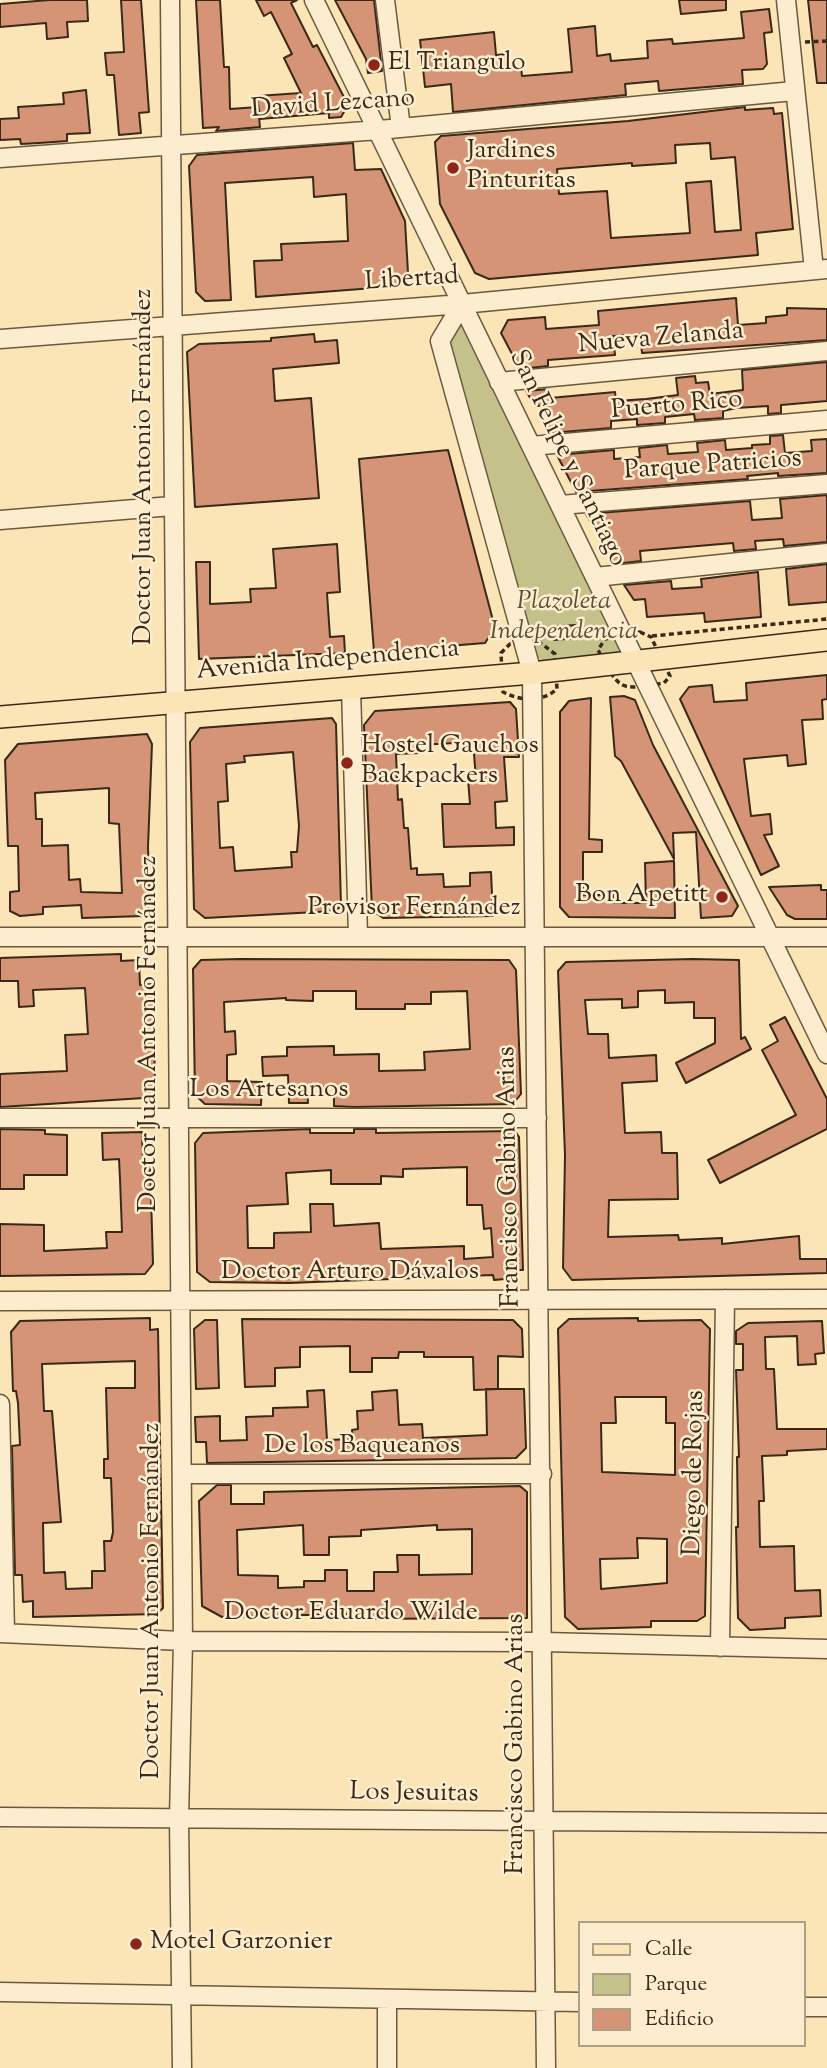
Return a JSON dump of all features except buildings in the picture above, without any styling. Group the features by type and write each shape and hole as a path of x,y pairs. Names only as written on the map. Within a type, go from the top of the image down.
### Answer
{"main road":[{"name":"Avenida Independencia","path":"0,717 531,673 827,640"}],"street":[{"name":"Doctor Juan Antonio Fernández","path":"170,0 183,1641 179,1819 182,2068"},
{"name":"San Felipe y Santiago","path":"314,0 827,1054"},
{"path":"385,0 401,128"},
{"path":"786,0 794,91 820,269"},
{"name":"David Lezcano","path":"0,158 379,130 794,91"},
{"name":"Libertad","path":"0,339 462,304 820,269"},
{"name":"Francisco Gabino Arias","path":"462,304 440,341 531,673 547,2068"},
{"name":"Nueva Zelanda","path":"499,382 827,351"},
{"name":"Puerto Rico","path":"531,446 827,420"},
{"name":"Parque Patricios","path":"560,505 827,484"},
{"path":"0,520 172,506"},
{"path":"595,577 827,553"},
{"path":"351,688 358,936"},
{"name":"Provisor Fernández","path":"0,937 827,937"},
{"name":"Los Artesanos","path":"0,1118 537,1118"},
{"name":"Doctor Arturo Dávalos","path":"0,1301 827,1298"},
{"name":"Diego de Rojas","path":"720,1647 724,1299"},
{"path":"0,1404 2,1633"},
{"name":"De los Baqueanos","path":"182,1474 542,1474"},
{"name":"Doctor Eduardo Wilde","path":"2,1633 183,1641 544,1642 827,1649"},
{"name":"Los Jesuitas","path":"0,1817 827,1823"},
{"path":"0,1992 578,2002"},
{"path":"387,1999 387,2068"},
{"path":"806,2007 827,2007"}],"path":[{"path":"651,636 827,619"}],"green space":[{"name":"Plazoleta Independencia","path":"460,316 621,645 616,657 544,662 531,652 446,344"}],"place":[{"name":"El Triangulo","path":"374,65"},
{"name":"Jardines Pinturitas","path":"453,168"},
{"name":"Hostel Gauchos Backpackers","path":"347,763"},
{"name":"Bon Apetitt","path":"722,897"},
{"name":"Motel Garzonier","path":"136,1944"}]}
